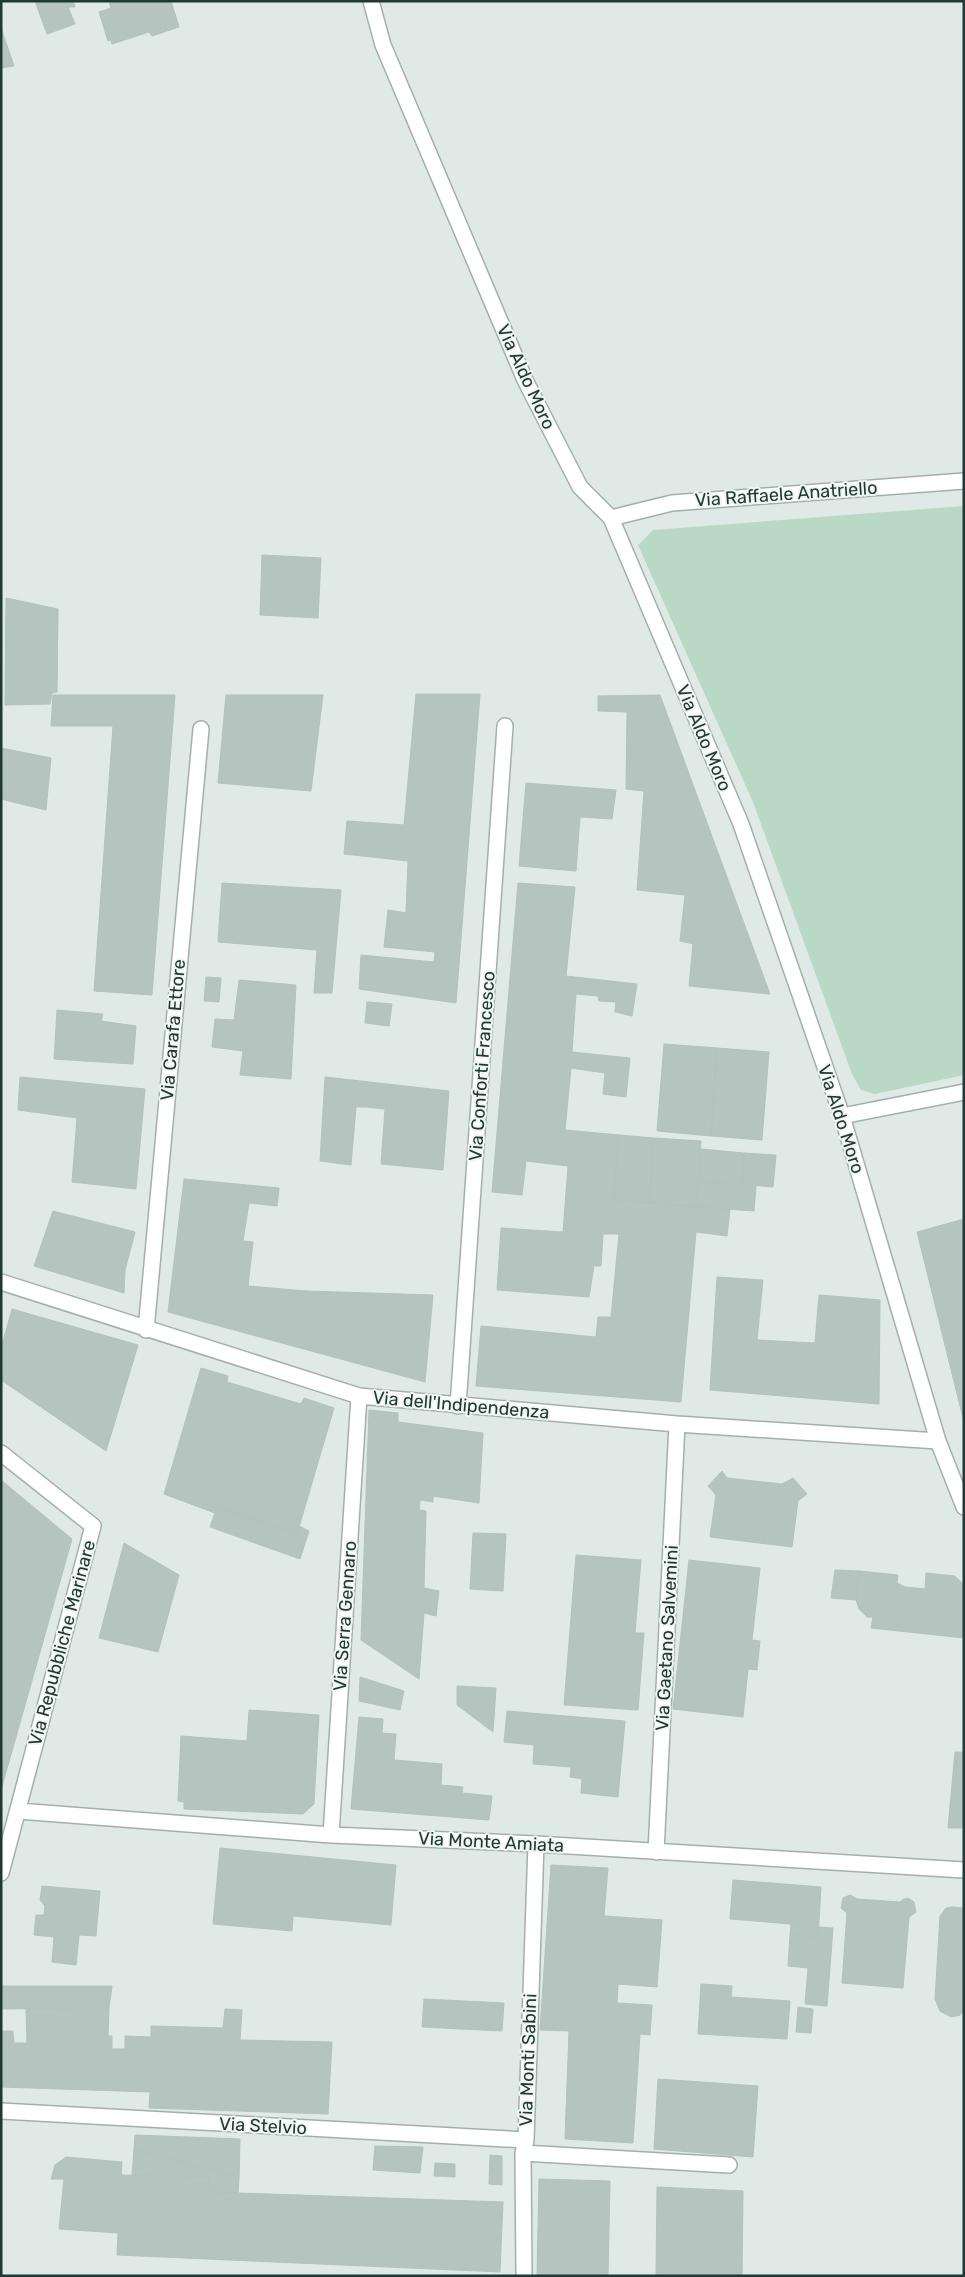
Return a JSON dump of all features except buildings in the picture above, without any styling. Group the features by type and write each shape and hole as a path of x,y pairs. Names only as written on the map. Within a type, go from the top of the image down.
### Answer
{"street":[{"name":"Via Aldo Moro","path":"371,1 382,45 525,380 580,487 611,518 741,824 842,1116 938,1441 959,1484 964,1507"},
{"name":"Via Raffaele Anatriello","path":"611,518 672,503 964,482"},
{"name":"Via Conforti Francesco","path":"458,1406 505,726"},
{"name":"Via Carafa Ettore","path":"146,1330 201,729"},
{"path":"842,1116 964,1092"},
{"name":"Via dell'Indipendenza","path":"1,1282 146,1330 359,1396 677,1424 938,1441"},
{"name":"Via Serra Gennaro","path":"331,1835 359,1396"},
{"name":"Via Gaetano Salvemini","path":"656,1852 677,1424"},
{"name":"Via Repubbliche Marinare","path":"1,1453 93,1526 1,1874"},
{"name":"Via Monte Amiata","path":"18,1811 331,1835 536,1844 964,1870"},
{"name":"Via Monti Sabini","path":"524,2276 524,2147 536,1844"},
{"name":"Via Stelvio","path":"1,2111 524,2147 729,2165"}],"green space":[{"path":"964,506 964,1075 875,1094 861,1090 852,1074 753,802 638,545 653,530"}]}
